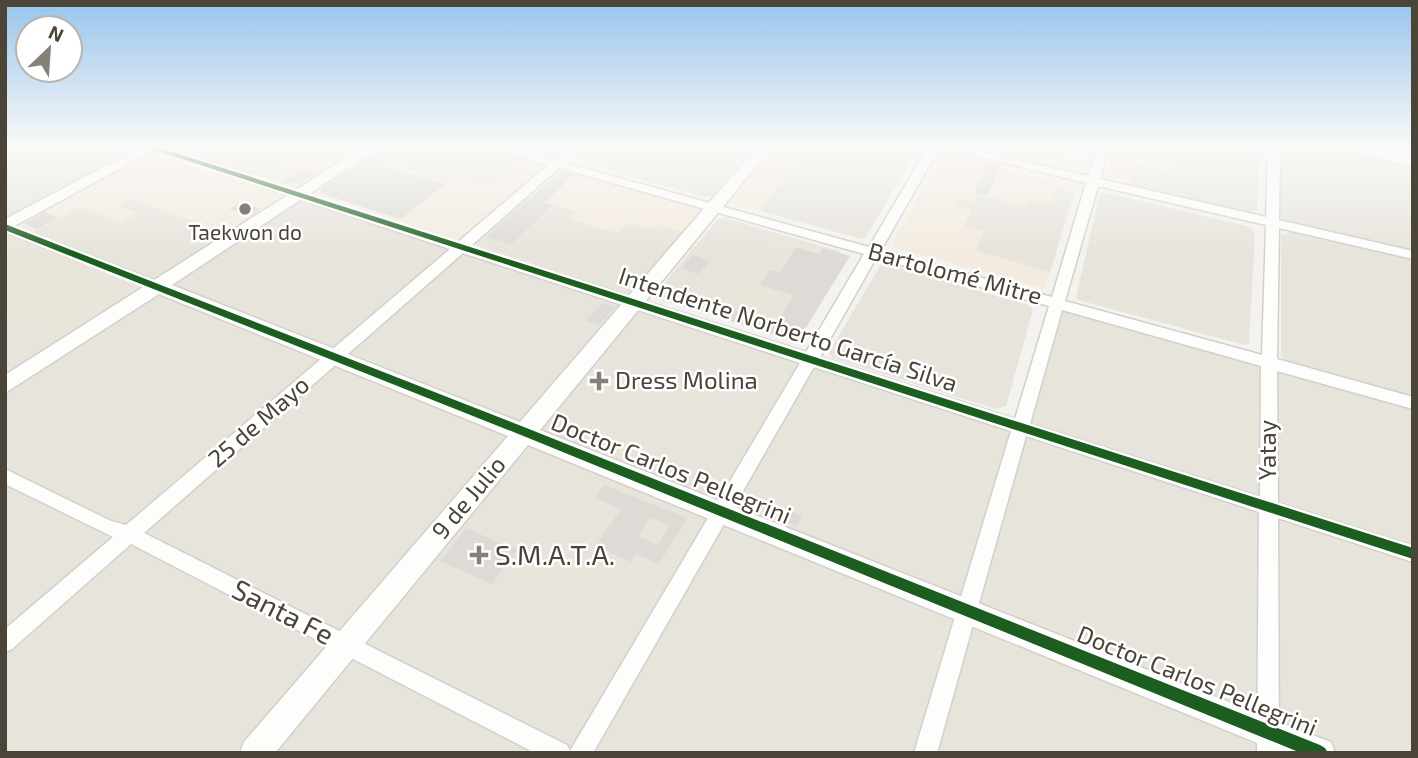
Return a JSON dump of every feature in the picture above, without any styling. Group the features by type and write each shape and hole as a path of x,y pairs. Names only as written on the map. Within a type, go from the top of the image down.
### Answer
{"street":[{"path":"5,226 86,182"},
{"name":"Intendente Norberto García Silva","path":"263,182 1413,554"},
{"path":"5,385 318,182"},
{"name":"25 de Mayo","path":"5,642 536,182"},
{"name":"Bartolomé Mitre","path":"625,182 1413,403"},
{"name":"9 de Julio","path":"255,753 736,182"},
{"path":"580,753 913,182"},
{"path":"925,753 1092,182"},
{"path":"1098,182 1413,255"},
{"name":"Yatay","path":"1268,742 1269,362 1274,182"},
{"name":"Doctor Carlos Pellegrini","path":"5,226 967,611 1268,742 1320,753"},
{"name":"Santa Fe","path":"5,475 106,527 129,534 559,753"}],"shaded area":[{"path":"5,182 79,182 14,217 5,219"},
{"path":"93,182 244,182 287,196 231,235 130,198 117,205 137,213 120,223 78,207 33,232 21,227 24,220"},
{"path":"276,182 306,182 297,188"},
{"path":"330,182 480,182 492,186 496,182 526,182 465,236 452,239 317,193"},
{"path":"544,182 612,182 705,209 686,233 659,225 655,230 629,222 617,233 569,219 576,211 527,197"},
{"path":"652,182 723,182 712,196 705,197"},
{"path":"747,182 781,182 760,211 732,204 732,200"},
{"path":"781,182 898,182 866,237 862,239 760,211"},
{"path":"927,182 1057,182 1075,187 1074,193 1056,189 1050,204 1028,199 1025,206 977,194 973,203 959,199 955,205 971,210 964,226 984,231 976,251 1050,272 1045,289 895,248 892,244"},
{"path":"1258,182 1257,210 1250,212 1130,184"},
{"path":"1280,182 1413,182 1413,251 1284,220 1281,216"},
{"path":"1056,189 1074,193 1050,272 976,251 955,206 959,199 977,194 1025,206 1028,198"},
{"path":"1100,193 1247,226 1255,232 1249,343 1245,345 1078,300 1076,297"},
{"path":"527,197 576,211 570,218 628,222 654,229 659,225 686,233 636,291 624,294 476,245 476,241"},
{"path":"130,198 231,235 166,277 152,279 33,232 78,207 136,213 116,205"},
{"path":"299,202 310,202 1413,561 1413,753 5,753 5,391"},
{"path":"725,218 779,234 717,317 655,298 654,295 718,219"},
{"path":"1291,231 1413,260 1413,399 1288,363 1283,359 1281,235"},
{"path":"5,233 142,288 63,342 5,319"},
{"path":"779,234 840,251 844,261 800,337 717,317"},
{"path":"882,263 1028,305 1033,310 1006,406 996,409 832,358 829,352"},
{"path":"1061,309 1258,364 1261,368 1261,491 1258,497 1030,423"},
{"path":"5,319 63,342 5,379"},
{"path":"1277,371 1413,407 1413,551 1280,506"}],"building":[{"path":"331,182 445,184 401,219 320,193 321,189"},
{"path":"548,182 565,182 544,203 553,205 511,244 486,237"},
{"path":"979,182 994,182 988,196 974,193"},
{"name":"Taekwon do","path":"241,202 261,209 250,216 229,209"},
{"path":"45,212 58,218 37,229 24,223"},
{"path":"796,247 819,254 823,248 850,256 797,342 717,317 724,307 776,323 794,295 759,285 770,270 780,273"},
{"path":"692,255 710,261 699,274 681,268"},
{"path":"603,303 615,307 599,325 586,320"},
{"path":"604,485 687,518 659,564 636,554 631,562 595,546 621,509 595,498","holes":["650,517 670,525 658,545 638,536"]},
{"path":"782,508 802,515 797,526 777,519"},
{"name":"S.M.A.T.A.","path":"466,528 517,550 492,584 440,561"}],"cycle path":[{"path":"259,182 1413,554"},
{"path":"5,227 525,432 1320,753"}],"place":[{"name":"Taekwon do","path":"245,209"},
{"name":"Dress Molina","path":"599,381"},
{"name":"S.M.A.T.A.","path":"479,555"}]}
